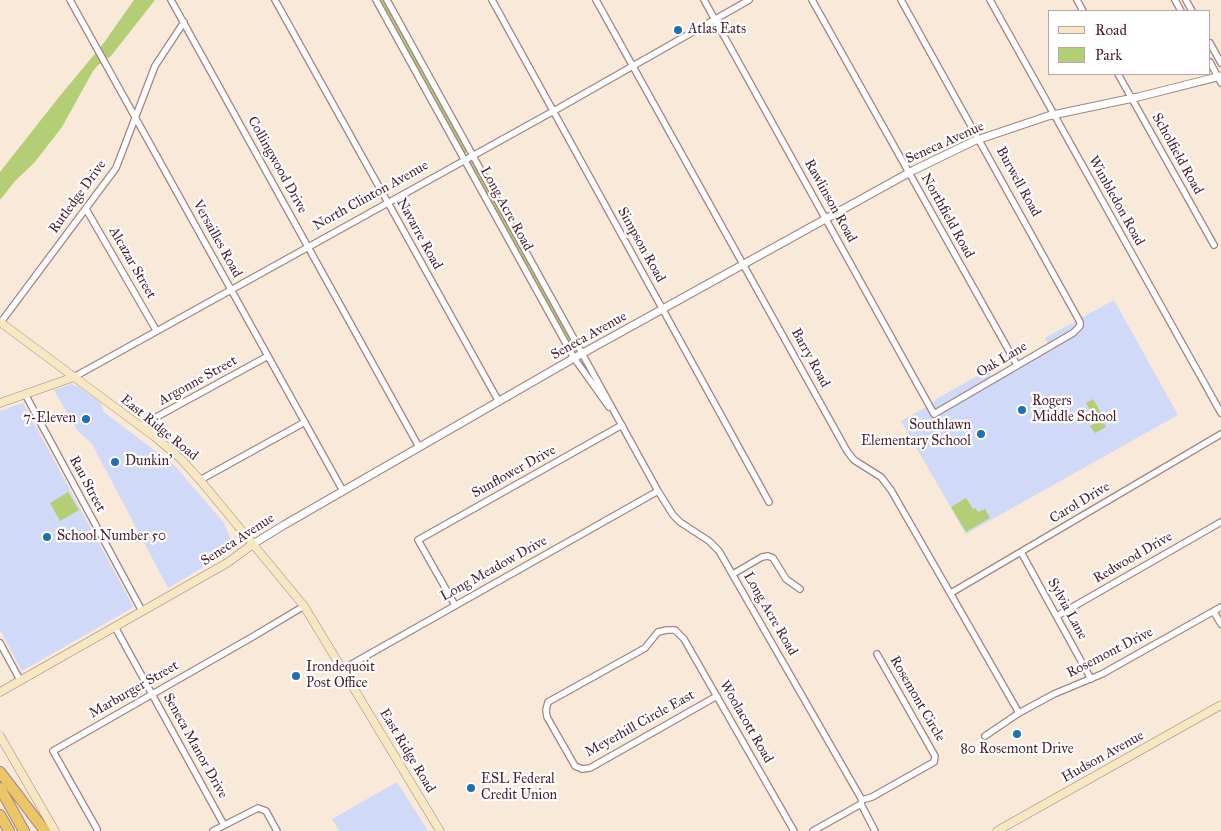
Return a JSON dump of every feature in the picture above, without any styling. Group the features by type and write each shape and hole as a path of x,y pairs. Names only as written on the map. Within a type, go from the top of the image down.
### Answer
{"highway":[{"path":"0,772 45,831"},
{"path":"0,788 24,831"},
{"path":"0,815 9,831"}],"main road":[{"name":"East Ridge Road","path":"1,322 140,426 180,458 200,480 304,606 440,831"},
{"name":"North Clinton Avenue","path":"0,403 74,377"},
{"name":"Seneca Avenue","path":"0,692 227,563 253,544"},
{"name":"Hudson Avenue","path":"997,831 1221,705"},
{"path":"0,736 54,831"}],"street":[{"name":"Versailles Road","path":"70,0 343,491"},
{"name":"Collingwood Drive","path":"171,0 419,447"},
{"name":"Navarre Road","path":"275,0 498,402"},
{"name":"Long Acre Road","path":"376,0 464,159 578,356 622,425 673,516 714,545 733,574 876,831"},
{"name":"Long Acre Road","path":"387,0 472,155 578,356 622,425"},
{"name":"Simpson Road","path":"492,0 769,502"},
{"name":"Barry Road","path":"596,0 847,451 854,460 874,472 888,485 1019,713"},
{"name":"Rawlinson Road","path":"704,0 934,414"},
{"name":"North Clinton Avenue","path":"74,377 749,0"},
{"name":"Northfield Road","path":"812,0 1017,365"},
{"name":"Burwell Road","path":"901,0 1079,318 1080,326"},
{"name":"Wimbledon Road","path":"990,0 1221,413"},
{"name":"Rutledge Drive","path":"1,322 116,168 155,66 184,22"},
{"path":"1211,45 1221,63"},
{"path":"1211,64 1220,79"},
{"name":"Scholfield Road","path":"1119,75 1214,246"},
{"name":"Seneca Avenue","path":"253,544 578,356 908,173 979,139 1054,114 1220,79"},
{"name":"Alcazar Street","path":"86,209 156,330"},
{"name":"Oak Lane","path":"934,414 1073,333 1080,326"},
{"name":"Argonne Street","path":"140,426 268,356"},
{"name":"Rau Street","path":"25,394 142,612"},
{"path":"200,480 305,422"},
{"name":"Sunflower Drive","path":"455,605 418,540 622,425"},
{"name":"Carol Drive","path":"951,593 1221,434"},
{"name":"Long Meadow Drive","path":"343,669 658,491"},
{"name":"Redwood Drive","path":"1057,616 1221,522"},
{"name":"Sylvia Lane","path":"1021,552 1091,679"},
{"path":"733,574 762,557 768,556 773,558 786,579 800,588"},
{"name":"Marburger Street","path":"97,829 53,750 304,606"},
{"name":"Rosemont Drive","path":"985,736 1019,713 1054,694 1091,679 1221,607"},
{"path":"1214,612 1221,624"},
{"name":"Seneca Manor Drive","path":"115,626 224,825"},
{"name":"Woolacott Road","path":"576,766 547,717 548,702 638,652 658,632 671,630 678,632 684,639 794,831"},
{"path":"0,643 20,680"},
{"name":"Rosemont Circle","path":"861,802 934,762 935,756 877,654"},
{"name":"Meyerhill Circle East","path":"576,766 582,769 590,768 716,696"},
{"path":"813,831 861,802"},
{"path":"213,831 258,808 266,811 277,831"}],"shaded area":[{"path":"1114,300 1178,415 966,534 901,421 988,370 995,382 1051,350 1045,338"},
{"path":"71,384 79,387 100,402 104,412 175,466 224,523 230,538 229,552 168,588 92,444 77,430 54,390"},
{"name":"School Number 50","path":"23,403 133,606 22,671 0,630 0,411"},
{"path":"397,782 428,831 339,831 332,819"}],"green space":[{"path":"134,0 155,0 111,56 93,71 62,127 34,163 15,181 0,200 0,172 103,44"},
{"path":"378,0 384,0 467,150 466,153 463,152"},
{"path":"471,160 578,349 575,352 469,164"},
{"path":"1093,399 1104,418 1102,419 1106,427 1095,433 1090,426 1097,422 1086,403"},
{"path":"68,492 79,510 60,521 50,503"},
{"path":"966,498 973,509 975,508 978,512 985,509 990,518 966,532 951,507"}],"place":[{"name":"Atlas Eats","path":"678,30"},
{"name":"Rogers Middle School","path":"1022,410"},
{"name":"7-Eleven","path":"86,419"},
{"name":"Southlawn Elementary School","path":"981,434"},
{"name":"Dunkin'","path":"115,462"},
{"name":"School Number 50","path":"47,537"},
{"name":"Irondequoit Post Office","path":"296,676"},
{"name":"80 Rosemont Drive","path":"1017,734"},
{"name":"ESL Federal Credit Union","path":"471,788"}]}
